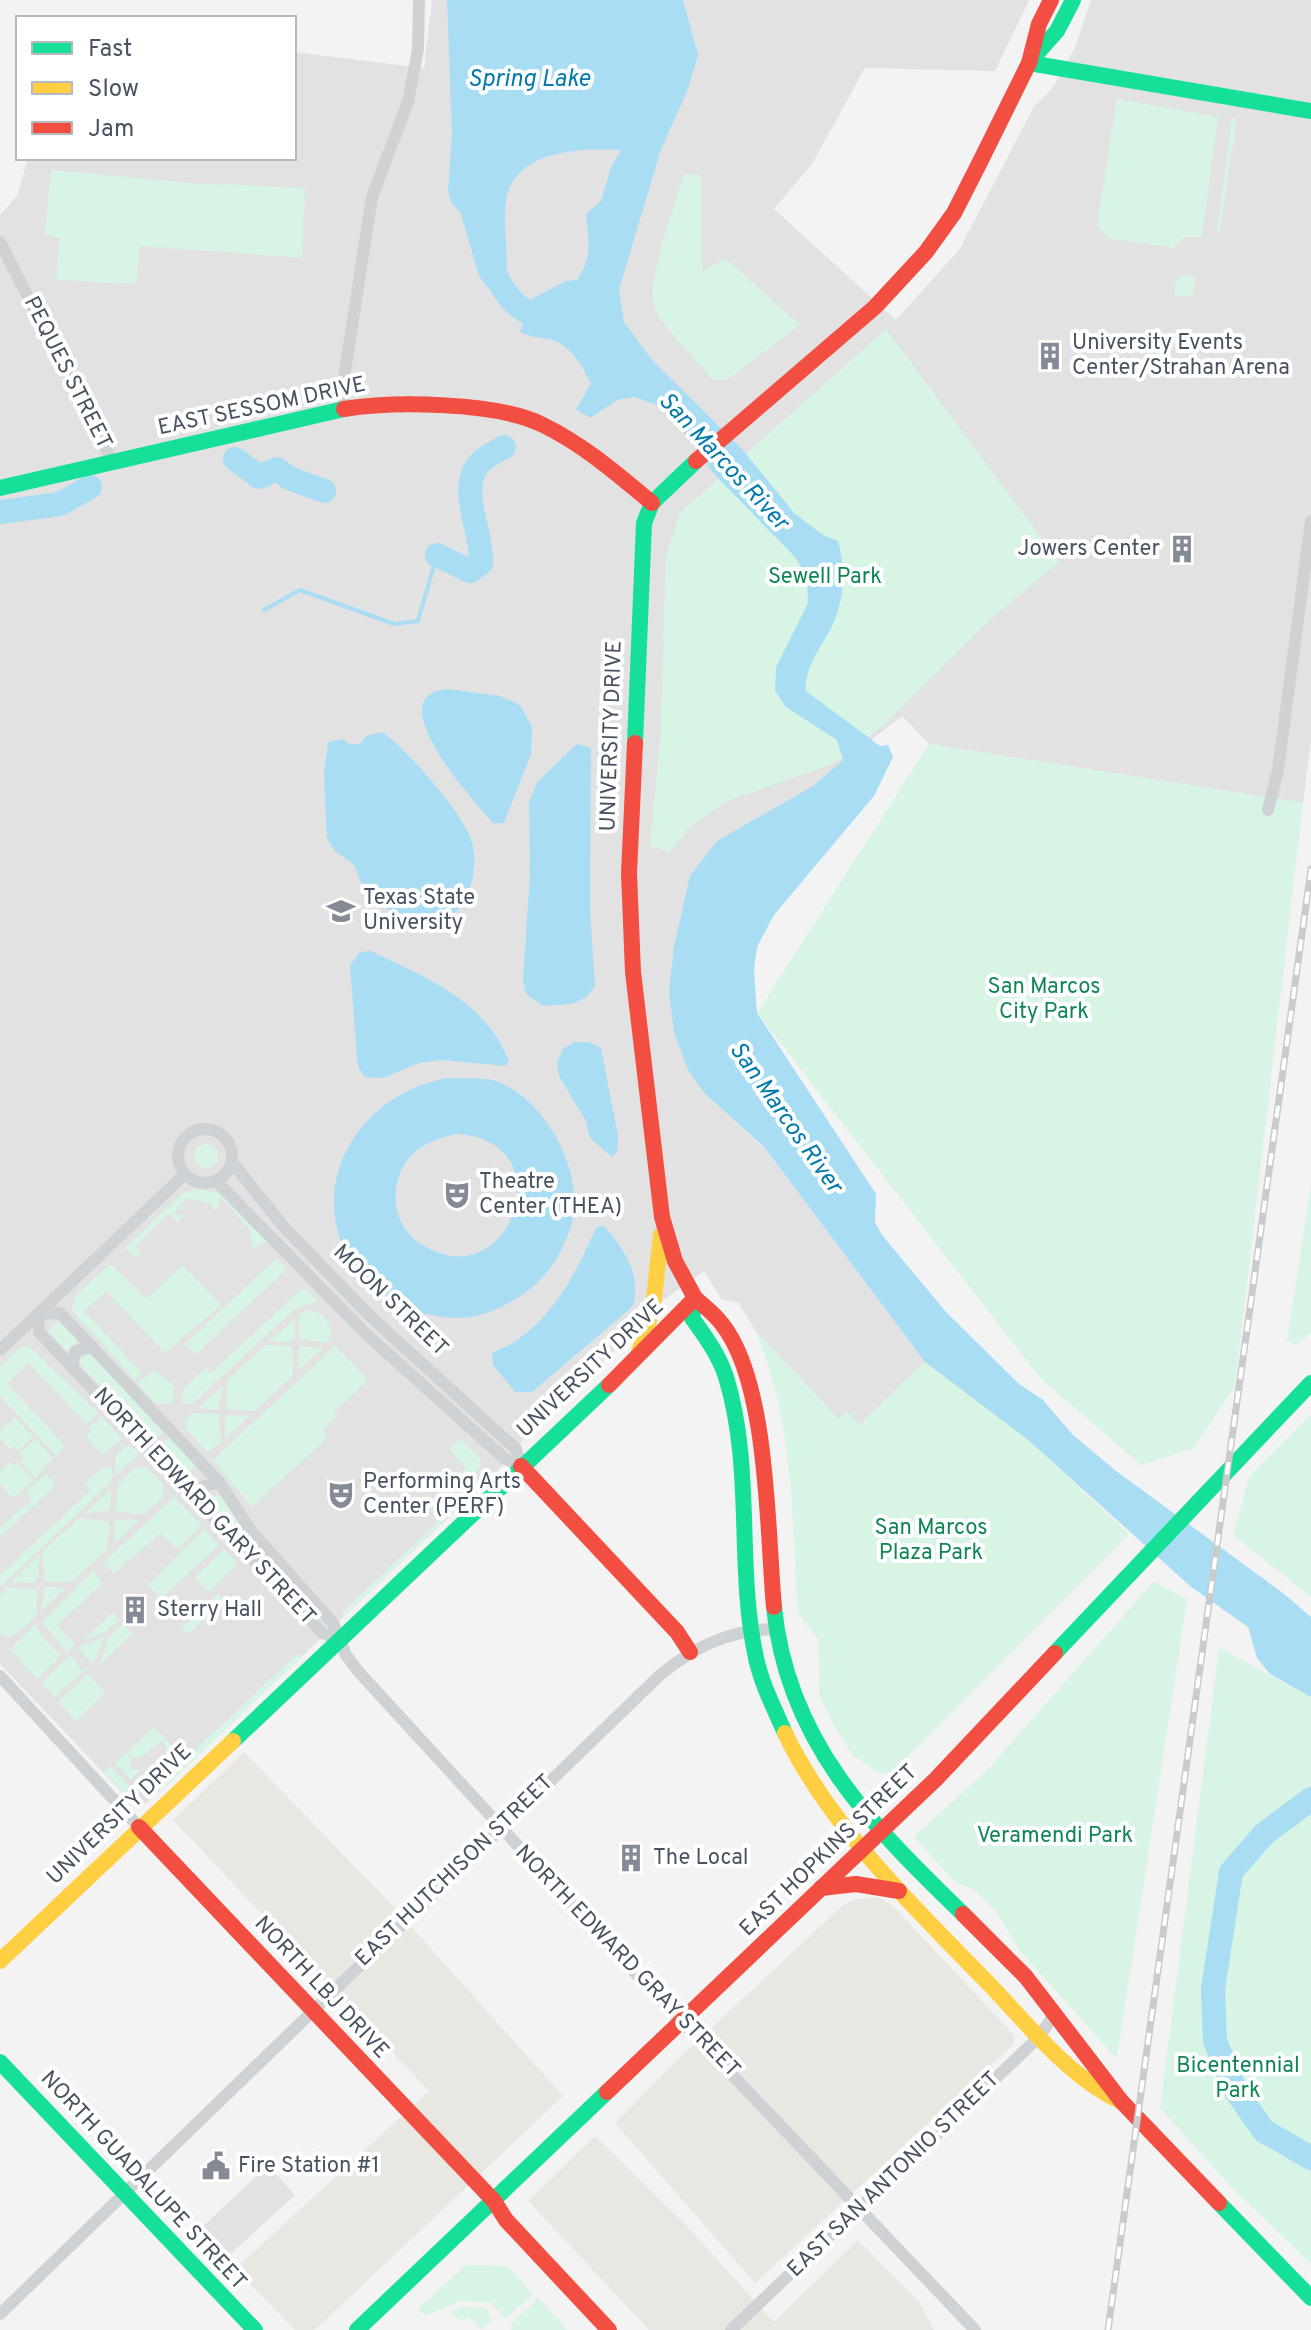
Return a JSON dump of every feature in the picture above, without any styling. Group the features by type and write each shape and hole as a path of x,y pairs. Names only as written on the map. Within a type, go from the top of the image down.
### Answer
{"main road":[{"path":"652,503 681,472 875,307 926,252 954,213 1029,63 1039,24 1051,0"},
{"path":"1029,63 1057,31 1073,0"},
{"path":"1029,63 1311,111"},
{"name":"EAST SESSOM DRIVE","path":"0,488 344,409 419,404 522,417 559,432 594,454 652,503"},
{"name":"UNIVERSITY DRIVE","path":"0,1961 636,1359 695,1298 675,1261 662,1217 633,972 629,896 640,550 644,523 652,503"},
{"path":"636,1359 653,1321 658,1296 662,1217"},
{"path":"1122,2102 1104,2094 1039,2037 899,1891 812,1784 782,1731 765,1690 752,1629 743,1478 726,1377 715,1352 692,1318 695,1298 709,1306 723,1326 745,1370 759,1440 782,1665 804,1722 842,1784 881,1830 1026,1978 1053,2016 1113,2086 1122,2102 1311,2298"},
{"name":"EAST HOPKINS STREET","path":"357,2330 979,1735 1311,1383"},
{"name":"MOON STREET","path":"521,1466 677,1632 690,1652"},
{"path":"746,1545 770,1545"},
{"path":"782,1731 804,1722"},
{"name":"NORTH LBJ DRIVE","path":"139,1827 494,2201 506,2220 609,2330"},
{"path":"821,1888 856,1884 899,1891"},
{"name":"NORTH GUADALUPE STREET","path":"0,2062 255,2330"}],"street":[{"path":"344,409 343,384 372,197 408,102 418,49 419,0"},
{"name":"PEQUES STREET","path":"0,242 112,461"},
{"path":"1268,810 1278,770 1311,521"},
{"path":"199,1129 220,1134 231,1148 232,1162 216,1181 196,1181 185,1174 178,1159 180,1148 188,1136 199,1129"},
{"name":"MOON STREET","path":"232,1162 283,1226 371,1317 516,1449 521,1466"},
{"path":"0,1350 185,1174"},
{"name":"MOON STREET","path":"216,1181 365,1333 505,1459 521,1466"},
{"name":"NORTH EDWARD GARY STREET","path":"58,1311 219,1482 252,1532 333,1623 338,1639 322,1633 37,1330 38,1314 58,1311"},
{"path":"72,1367 75,1352 92,1346"},
{"path":"199,1503 202,1487 219,1482"},
{"name":"EAST HUTCHISON STREET","path":"0,2314 311,2009 660,1675 690,1652 713,1640 752,1629 776,1629"},
{"name":"NORTH EDWARD GRAY STREET","path":"338,1639 358,1671 500,1828 975,2330"},
{"name":"NORTH LBJ DRIVE","path":"0,1676 139,1827"},
{"name":"EAST SAN ANTONIO STREET","path":"731,2330 1039,2037 1053,2016"}],"shaded area":[{"name":"Texas State University","path":"432,0 1029,0 995,71 865,68 812,164 774,209 896,320 959,250 1035,105 1051,90 1075,48 1091,0 1311,0 1311,739 1303,803 929,744 902,716 813,786 785,802 704,1093 765,1149 925,1362 859,1425 838,1419 755,1330 738,1302 722,1300 704,1271 636,1320 623,1342 526,1436 498,1471 139,1810 0,1664 0,215 17,196 27,160 296,160 296,52 424,68"},
{"path":"244,1752 391,1904 563,2096 315,2330 295,2330 235,2269 429,2091 173,1820"},
{"path":"878,1897 894,1907 1015,2036 1014,2044 755,2283 615,2123 680,2057 842,1906 857,1899"},
{"path":"595,2136 685,2224 774,2322 858,2240 920,2303 934,2330 649,2330 528,2201"},
{"path":"268,2165 295,2195 224,2260 197,2232"}],"green space":[{"path":"1117,99 1218,117 1202,237 1184,237 1174,248 1107,238 1097,225"},
{"path":"1232,118 1237,118 1219,235 1217,232"},
{"path":"51,170 191,183 305,188 302,258 140,246 136,284 56,280 60,238 45,235"},
{"path":"684,174 701,175 702,272 725,258 800,325 727,380 713,380 654,307 658,261"},
{"path":"1184,275 1195,276 1193,295 1189,297 1174,295 1176,280"},
{"name":"Sewell Park","path":"886,329 1059,562 991,619 884,725 833,764 727,801 691,826 670,852 650,846 661,727 666,555 680,513"},
{"name":"San Marcos City Park","path":"929,744 1303,803 1235,1386 1194,1448 1141,1465 1040,1378 757,1013"},
{"path":"206,1144 217,1151 218,1156 211,1167 206,1168 195,1161 194,1156 201,1145"},
{"path":"1311,1185 1311,1332 1296,1345 1287,1341"},
{"path":"195,1189 220,1193 266,1239 264,1243 252,1249 250,1230 221,1197 216,1211 209,1203 186,1198 174,1213 183,1216 178,1222 169,1213 135,1246 141,1254 134,1256 125,1248 183,1193"},
{"path":"277,1258 287,1269 195,1355 185,1344"},
{"path":"110,1264 147,1299 182,1265 221,1305 165,1353 106,1291 84,1311 142,1373 135,1380 72,1310 75,1296"},
{"path":"304,1287 318,1301 296,1308 192,1404 181,1403 184,1388 205,1368 211,1373"},
{"path":"308,1310 320,1314 328,1322 331,1332 327,1343 299,1339 299,1314"},
{"path":"295,1319 295,1339 291,1342 269,1341"},
{"path":"59,1320 78,1341 67,1351 48,1331"},
{"name":"San Marcos Plaza Park","path":"755,1330 838,1419 847,1411 859,1425 925,1362 1027,1439 1129,1534 892,1772 881,1774 852,1755 819,1695 818,1639 799,1615 797,1603 792,1498 784,1431 768,1364"},
{"path":"28,1345 98,1413 86,1424 29,1363 7,1383 65,1446 56,1456 0,1396 0,1367 19,1348"},
{"path":"266,1345 292,1346 293,1375 255,1411 229,1410 226,1407 227,1380"},
{"path":"301,1346 322,1348 299,1370 298,1349"},
{"path":"335,1346 368,1380 333,1413 336,1417 323,1430 328,1437 252,1507 213,1460"},
{"path":"91,1354 163,1432 152,1442 79,1363 83,1355"},
{"path":"155,1370 175,1387 173,1403 157,1404 137,1383"},
{"path":"222,1386 219,1410 198,1408"},
{"path":"193,1413 219,1414 221,1443 207,1452 185,1428 185,1420"},
{"path":"1311,1414 1311,1597 1233,1535 1249,1477"},
{"path":"101,1416 122,1439 102,1455 86,1438 92,1431 89,1427"},
{"path":"250,1416 225,1440 225,1417"},
{"path":"15,1417 33,1437 19,1450 14,1446 10,1449 0,1438 0,1431"},
{"path":"169,1437 196,1466 185,1476 158,1448"},
{"path":"35,1439 53,1458 36,1478 20,1461 24,1457 20,1453"},
{"path":"461,1439 480,1459 481,1467 445,1504 437,1496 466,1468 449,1449"},
{"path":"129,1444 139,1454 116,1476 115,1456"},
{"path":"10,1462 15,1466 18,1463 34,1480 17,1496 11,1496 0,1484 0,1471"},
{"path":"111,1466 112,1481 0,1587 0,1575 91,1490 85,1483 102,1468"},
{"path":"136,1467 148,1468 163,1484 164,1496 143,1515 115,1511 119,1483"},
{"path":"492,1471 495,1473 344,1616 343,1611"},
{"path":"46,1474 56,1485 0,1537 0,1528 32,1500 26,1492"},
{"path":"111,1488 110,1510 85,1513"},
{"path":"219,1494 261,1553 314,1609 310,1612 211,1504 212,1498"},
{"path":"174,1497 201,1525 177,1549 161,1533 114,1573 103,1563"},
{"path":"79,1518 110,1522 107,1549 71,1582 45,1582 42,1552"},
{"path":"118,1519 139,1520 114,1544 115,1522"},
{"path":"204,1529 219,1545 161,1599 148,1585"},
{"path":"224,1549 238,1564 209,1592 195,1577"},
{"path":"39,1555 38,1579 34,1583 11,1582"},
{"path":"93,1570 103,1583 57,1625 75,1645 67,1652 42,1622"},
{"name":"Veramendi Park","path":"1154,1581 1187,1600 1117,2059 1020,1951 997,1913 977,1892 954,1881 914,1837 989,1768"},
{"path":"45,1586 65,1588 41,1611"},
{"path":"8,1587 38,1590 36,1616 8,1637 0,1633 0,1594"},
{"path":"218,1594 223,1601 188,1634 183,1629 174,1635"},
{"path":"113,1612 119,1620 104,1633 82,1641"},
{"path":"36,1624 41,1636 61,1656 37,1679 10,1649"},
{"path":"123,1624 132,1634 99,1665 109,1636"},
{"path":"105,1636 93,1664 78,1648"},
{"name":"Bicentennial Park","path":"1219,1648 1311,1697 1311,2264 1232,2188 1160,2108"},
{"path":"298,1653 302,1657 160,1792 156,1787"},
{"path":"70,1655 83,1672 55,1697 41,1683"},
{"path":"88,1674 105,1693 76,1721 58,1702"},
{"path":"154,1727 181,1755 170,1766 167,1759 171,1755 162,1741 141,1757 130,1758 131,1770 140,1769 131,1780 115,1763"},
{"path":"111,1766 138,1796 132,1801 104,1772"},
{"path":"166,1769 142,1792 133,1783 138,1778 149,1779"},
{"path":"466,2265 507,2266 533,2294 506,2319 489,2302 460,2301 425,2316 418,2309"},
{"path":"538,2298 566,2330 511,2330 511,2324"},
{"path":"461,2306 487,2309 491,2321 482,2330 468,2316 461,2322 451,2312"}],"water":[{"name":"Spring Lake","path":"447,0 683,0 698,55 688,89 660,152 619,290 624,322 652,360 742,449 794,513 823,535 838,541 843,573 841,596 836,617 810,666 806,691 880,746 888,745 893,757 874,796 774,915 757,947 754,970 757,1013 876,1194 875,1222 882,1235 947,1313 1019,1384 1043,1400 1073,1435 1116,1471 1283,1593 1311,1617 1311,1697 1270,1674 1257,1658 1248,1627 1190,1586 1027,1439 925,1362 764,1147 704,1093 688,1070 674,1032 669,992 674,947 690,876 717,841 813,786 843,760 837,740 786,707 775,691 776,667 808,603 807,576 794,556 714,474 685,434 657,405 634,397 617,400 590,418 576,409 591,384 576,358 559,343 520,332 531,299 566,281 577,280 582,271 589,247 586,214 601,201 611,167 621,150 587,150 552,155 535,161 522,171 512,184 506,201 507,277 487,287 479,276 461,214 451,202 448,191 452,133"},
{"path":"447,689 500,696 520,705 532,727 531,754 504,823 493,823 467,793 436,750 426,728 422,709 428,696"},
{"path":"382,732 435,784 460,819 473,846 474,872 466,897 450,917 439,922 425,924 411,921 369,900 354,865 334,850 327,838 324,774 328,742 343,739 349,744 360,744 366,736"},
{"path":"577,744 591,748 590,910 595,986 587,997 571,1004 543,1006 526,994 523,980 530,873 529,801 538,781"},
{"path":"371,951 432,981 469,1006 485,1021 498,1040 509,1061 505,1066 443,1060 419,1063 383,1078 365,1077 359,1069 357,1058 350,965 360,952"},
{"path":"574,1042 589,1042 601,1048 618,1136 617,1152 612,1157 590,1138 586,1121 559,1076 557,1063 563,1049"},
{"path":"447,1078 501,1083 535,1108 561,1146 574,1190 574,1212 569,1232 544,1276 526,1292 492,1311 457,1318 410,1308 371,1284 347,1254 335,1219 336,1182 348,1148 371,1117 405,1093","holes":["455,1134 490,1142 510,1162 517,1187 513,1214 500,1237 478,1253 450,1256 418,1242 408,1233 397,1210 397,1184 407,1161 425,1145"]},
{"path":"603,1225 624,1252 633,1273 635,1296 632,1307 532,1392 515,1392 493,1365 492,1354 510,1345 541,1320 572,1277 596,1228"}],"waterway":[{"name":"San Marcos River","path":"490,252 497,277 510,298 529,313 553,322"},
{"path":"437,555 470,571 481,563 471,500 472,475 481,462 504,447"},
{"path":"235,459 259,477 277,469 289,478 324,491"},
{"path":"0,512 60,504 90,487"},
{"path":"264,610 300,590 394,624 418,621 437,555"},
{"path":"1311,1799 1264,1834 1231,1872 1213,1989 1215,2041 1236,2091 1264,2131 1311,2158"}],"railway":[{"path":"1108,2330 1311,869"}],"traffic: fast":[{"path":"1032,59 1057,31 1073,0"},
{"path":"1029,63 1311,111"},
{"path":"0,488 344,409"},
{"path":"635,743 644,523 652,503 696,461"},
{"path":"695,1300 692,1318 720,1361 735,1411 743,1482 750,1623 762,1678 785,1733"},
{"path":"1055,1653 1311,1383"},
{"path":"233,1741 609,1385"},
{"path":"774,1607 782,1655 796,1699 815,1740 866,1813 963,1914"},
{"path":"0,2062 255,2330"},
{"path":"357,2330 607,2092"},
{"path":"1219,2203 1311,2298"}],"traffic: slow":[{"path":"639,1352 653,1308 661,1235"},
{"path":"785,1733 826,1802 906,1898 1068,2066 1122,2102"},
{"path":"0,1961 233,1741"}],"traffic: jam":[{"path":"696,461 875,307 926,252 954,213 979,164 1029,63 1039,24 1051,0"},
{"path":"344,409 445,405 524,417 572,442 652,503"},
{"path":"635,743 629,873 633,972 662,1217 675,1261 695,1298"},
{"path":"695,1298 722,1324 737,1350 749,1383 763,1460 774,1607"},
{"path":"609,1385 695,1298"},
{"path":"521,1466 677,1632 690,1652"},
{"path":"607,2092 936,1779 1055,1653"},
{"path":"139,1827 494,2201"},
{"path":"821,1888 856,1884 899,1891"},
{"path":"963,1914 1026,1977 1122,2102 1219,2203"},
{"path":"494,2201 506,2220 609,2330"}],"place":[{"name":"University Events Center/Strahan Arena","path":"1050,356"},
{"name":"Jowers Center","path":"1182,549"},
{"name":"Texas State University","path":"341,911"},
{"name":"Theatre Center (THEA)","path":"457,1195"},
{"name":"Performing Arts Center (PERF)","path":"341,1495"},
{"name":"Sterry Hall","path":"135,1610"},
{"name":"The Local","path":"631,1858"},
{"name":"Fire Station #1","path":"216,2166"}]}
